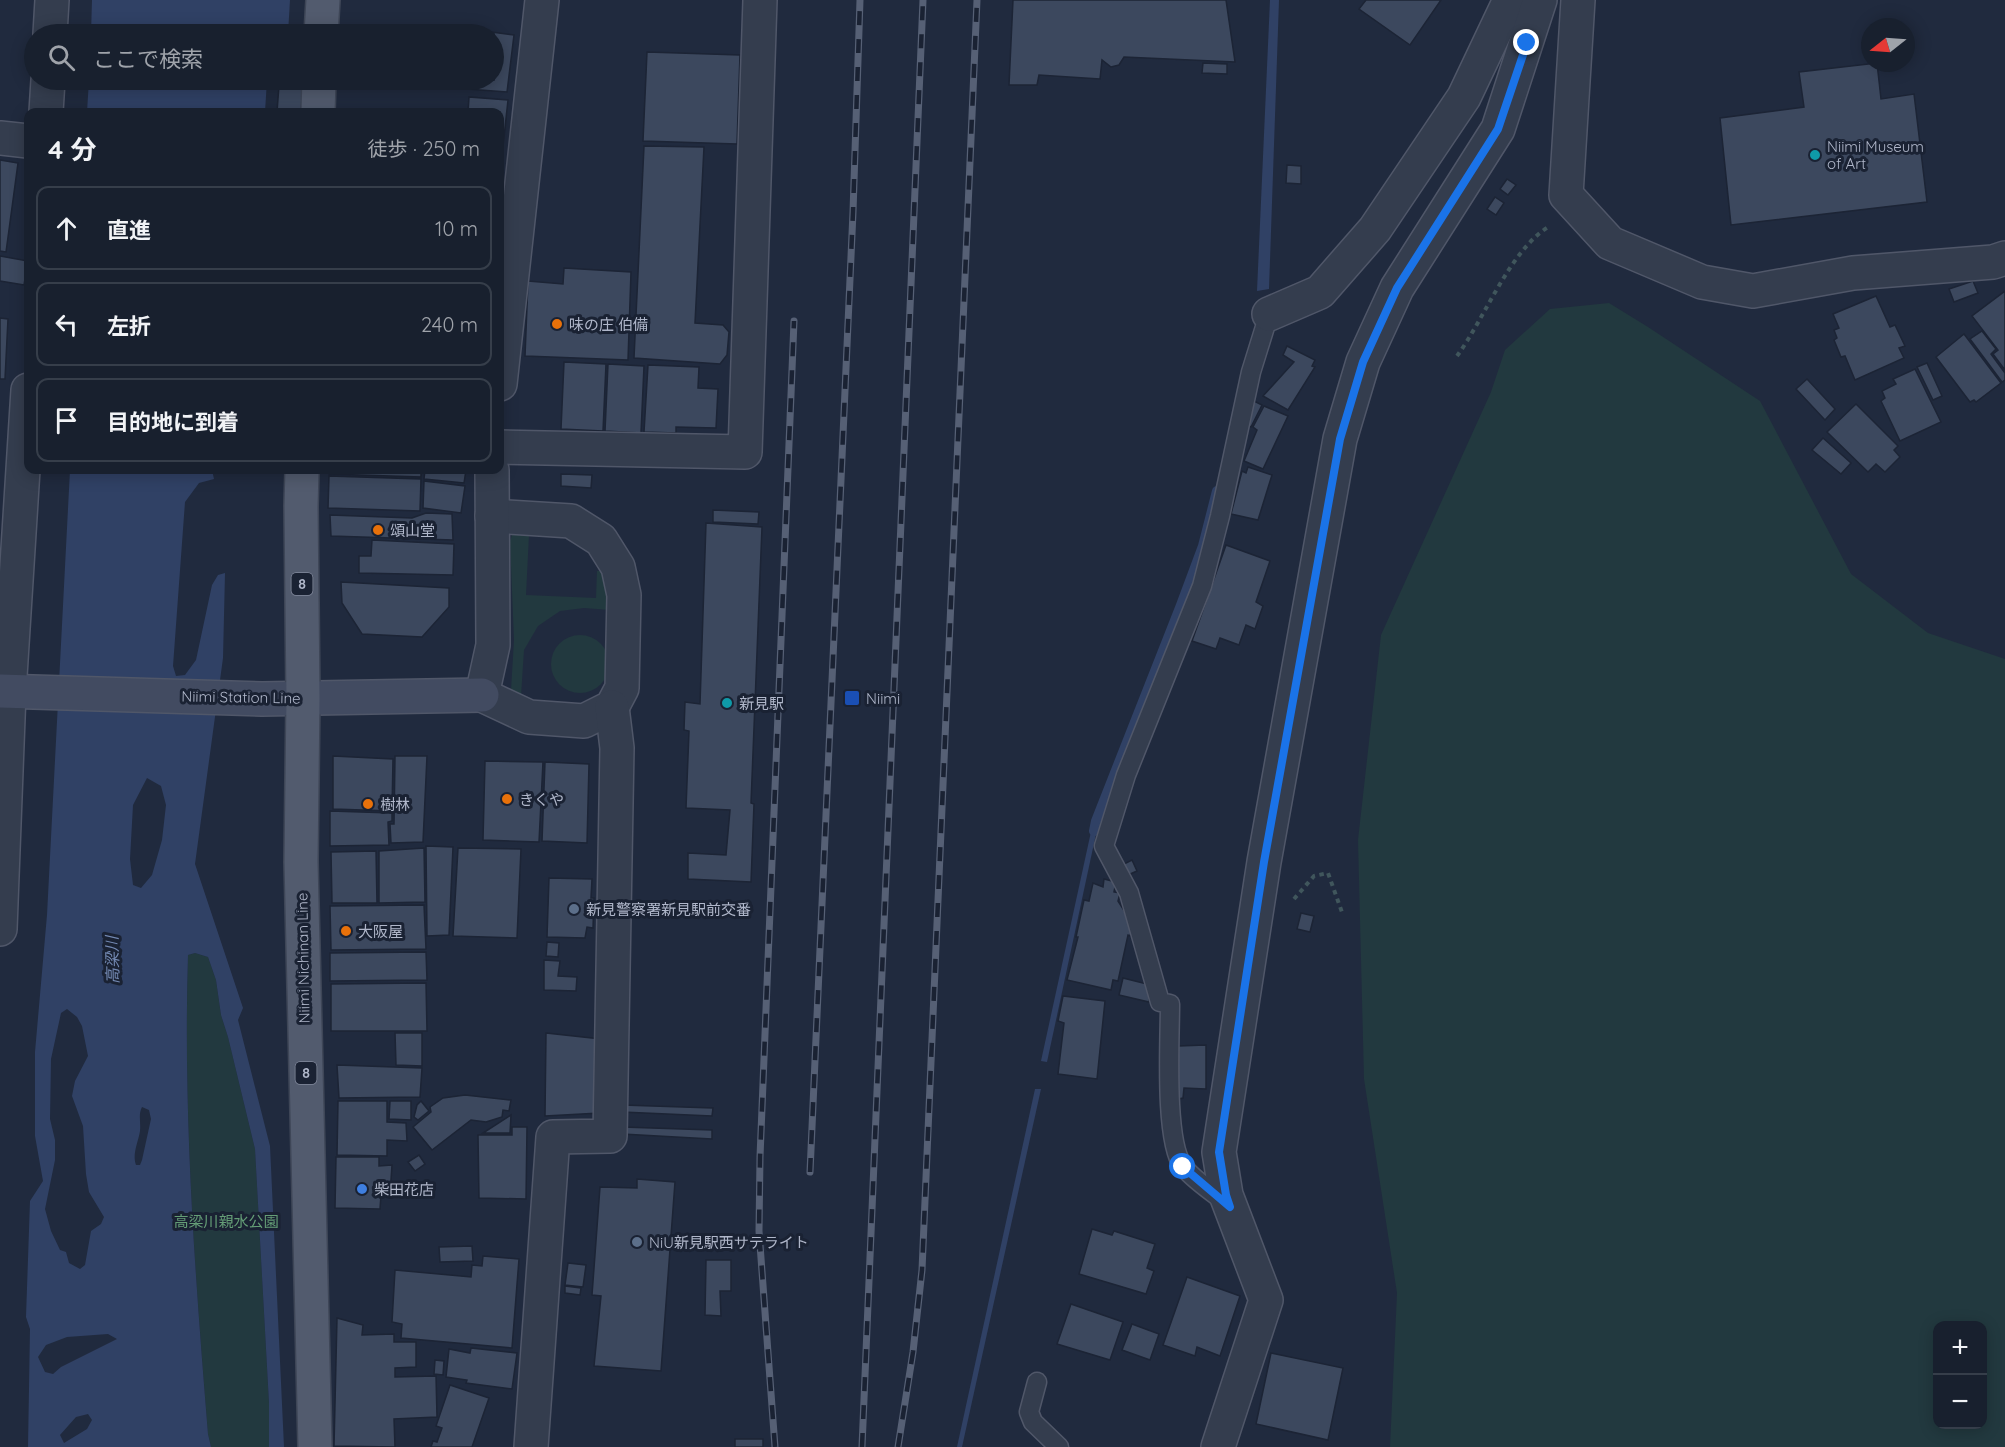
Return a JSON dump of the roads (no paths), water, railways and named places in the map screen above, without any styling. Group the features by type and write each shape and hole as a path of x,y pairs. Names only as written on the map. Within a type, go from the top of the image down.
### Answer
{"main road":[{"path":"322,24 323,0"},
{"path":"318,108 319,90"},
{"name":"Niimi Nichinan Line","path":"302,474 301,861 315,1447"},
{"name":"Niimi Station Line","path":"13,692 262,699 482,695"}],"street":[{"path":"51,24 52,0"},
{"path":"504,347 542,0"},
{"path":"504,447 745,452 760,0"},
{"path":"1269,314 1320,292 1375,229 1464,97 1510,0"},
{"path":"1218,1447 1266,1300 1226,1195 1219,1152 1264,862 1340,439 1363,362 1397,288 1498,129 1540,0"},
{"path":"1578,0 1566,195 1610,243 1702,282 1754,291 1853,273 1993,262 2005,258"},
{"path":"46,108 47,90"},
{"path":"0,138 24,141"},
{"path":"0,908 24,471"},
{"path":"492,474 492,645 482,695 529,717 584,721 612,707"},
{"path":"492,516 571,521 601,540 618,567 624,595 622,688 612,707 617,748 610,1136 553,1137 531,1447"}],"lane":[{"path":"1230,1207 1183,1167 1176,1152 1169,1096 1170,1004 1160,1002 1129,893 1104,846 1126,775 1202,586 1220,516 1251,372 1269,314"},
{"path":"1037,1382 1029,1412 1033,1422 1059,1447"}],"water":[{"path":"92,0 290,0 289,24 91,24"},
{"path":"1270,0 1279,0 1269,289 1257,291"},
{"path":"88,90 266,90 265,108 87,108"},
{"name":"高梁川","path":"70,474 213,474 214,479 199,483 185,502 173,666 176,676 185,675 196,660 212,585 218,575 225,573 223,658 195,864 243,1008 238,1020 270,1146 284,1447 269,1447 269,1403 255,1149 221,1015 216,980 208,957 195,953 188,955 187,1075 191,1195 208,1434 211,1447 28,1447 30,1329 26,1317 30,1201 43,1181 35,1136 35,1052 47,915","holes":["147,778 161,786 166,805 162,840 152,875 141,888 133,885 130,859 133,805","67,1009 77,1017 82,1026 88,1056 75,1081 72,1096 83,1126 89,1192 104,1217 101,1224 91,1231 85,1265 80,1269 69,1263 66,1252 60,1250 51,1231 45,1209 55,1160 55,1140 50,1119 51,1059 61,1013","142,1107 149,1110 151,1119 142,1160 140,1165 136,1165 135,1153","108,1334 117,1339 61,1367 53,1374 45,1372 38,1357 46,1345 67,1337","88,1414 92,1420 87,1429 64,1443 60,1435 76,1417"]},
{"path":"1094,818 1099,820 1047,1062 1041,1061"},
{"path":"1035,1089 1041,1089 962,1447 957,1447"}],"waterway":[{"path":"1094,831 1203,546 1217,491"}],"railway":[{"path":"810,1172 853,212 860,0"},
{"path":"862,1447 923,0"},
{"path":"898,1447 913,1352 922,1270 977,0"},
{"path":"775,1447 759,1231 760,1157 794,321"}],"place":[{"name":"Niimi Museum of Art","path":"1815,155"},
{"name":"味の庄 伯備","path":"557,324"},
{"name":"頌山堂","path":"378,530"},
{"name":"Niimi","path":"852,698"},
{"name":"新見駅","path":"727,703"},
{"name":"きくや","path":"507,799"},
{"name":"樹林","path":"368,804"},
{"name":"新見警察署新見駅前交番","path":"574,909"},
{"name":"大阪屋","path":"346,931"},
{"name":"柴田花店","path":"362,1189"},
{"name":"NiU新見駅西サテライト","path":"637,1242"}],"park label":[{"name":"高梁川親水公園","path":"226,1221"}]}
